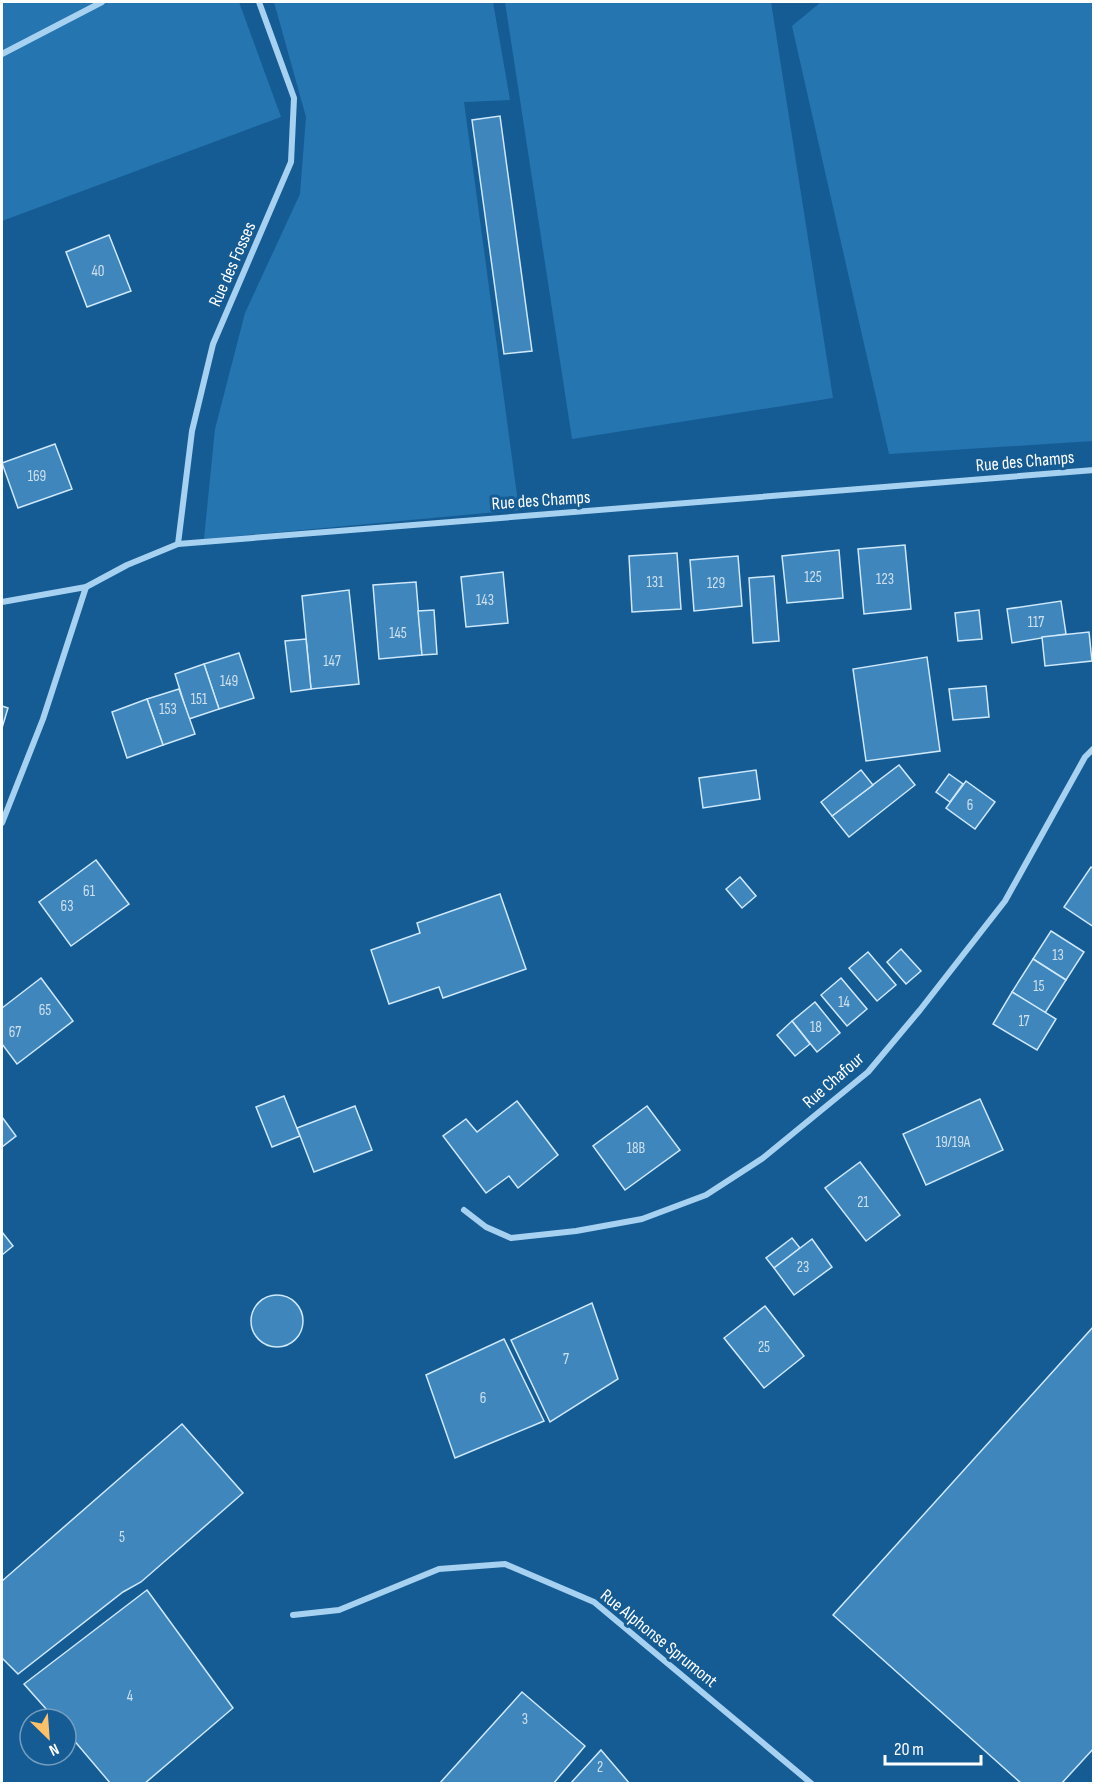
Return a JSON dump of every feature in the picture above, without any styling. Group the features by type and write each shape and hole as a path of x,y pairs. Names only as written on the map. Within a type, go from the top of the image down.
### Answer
{"street":[{"path":"2,54 102,2"},
{"name":"Rue des Fosses","path":"178,544 192,431 213,344 291,162 294,98 259,2"},
{"name":"Rue des Champs","path":"2,602 86,587 127,565 178,544 1094,470"},
{"path":"2,823 43,719 86,587"},
{"name":"Rue Chafour","path":"464,1210 486,1227 511,1238 576,1231 642,1219 706,1195 763,1158 868,1072 920,1010 1005,901 1085,757 1094,748"},
{"name":"Rue Alphonse Sprumont","path":"293,1615 339,1610 439,1569 505,1564 594,1602 812,1784"}],"shaded area":[{"path":"2,2 239,2 281,117 2,221"},
{"path":"274,2 493,2 510,100 464,102 519,510 204,539 215,429 245,313 300,194 306,117"},
{"path":"505,2 771,2 833,398 572,439"},
{"path":"821,2 1093,2 1093,441 889,454 792,26"}],"building":[{"path":"500,116 532,351 504,354 472,120"},
{"path":"109,235 131,291 87,307 66,252"},
{"path":"55,444 72,489 18,508 2,463"},
{"path":"905,545 911,609 864,614 858,549"},
{"path":"839,550 843,598 787,603 782,556"},
{"path":"677,553 681,609 632,612 629,556"},
{"path":"738,556 742,606 694,611 690,560"},
{"path":"503,572 508,623 466,627 461,577"},
{"path":"774,576 779,641 753,643 749,578"},
{"path":"416,582 422,655 379,659 373,585"},
{"path":"349,590 359,684 311,689 302,596"},
{"path":"1061,601 1066,634 1012,643 1007,609"},
{"path":"434,610 437,654 422,655 418,611"},
{"path":"979,610 982,639 958,641 955,613"},
{"path":"1089,632 1092,661 1045,666 1042,637"},
{"path":"306,639 311,689 291,692 285,641"},
{"path":"239,653 254,698 219,709 204,664"},
{"path":"927,657 940,751 866,761 853,669"},
{"path":"204,664 219,709 189,719 175,674"},
{"path":"986,686 989,717 953,720 949,689"},
{"path":"179,689 195,734 163,745 147,699"},
{"path":"147,699 163,745 127,758 112,712"},
{"path":"2,706 8,708 2,728"},
{"path":"899,765 915,785 849,837 832,816"},
{"path":"756,770 760,799 703,808 699,778"},
{"path":"861,770 873,785 832,816 821,802"},
{"path":"949,774 963,784 950,802 936,792"},
{"path":"966,781 995,802 975,829 946,808"},
{"path":"96,860 129,904 71,946 39,902"},
{"path":"1091,867 1094,869 1094,927 1064,907"},
{"path":"740,877 756,896 742,908 726,889"},
{"path":"500,894 526,969 443,998 439,987 389,1004 371,950 420,933 417,923"},
{"path":"1051,931 1084,952 1066,980 1033,959"},
{"path":"901,949 921,971 906,984 887,962"},
{"path":"868,952 896,985 877,1001 849,968"},
{"path":"1033,959 1066,980 1045,1013 1012,992"},
{"path":"41,978 73,1021 17,1064 2,1044 2,1008"},
{"path":"841,978 867,1009 847,1026 821,995"},
{"path":"1012,992 1056,1019 1037,1050 993,1024"},
{"path":"815,1002 840,1033 817,1052 792,1021"},
{"path":"792,1021 810,1044 795,1056 777,1035"},
{"path":"284,1096 300,1136 272,1147 256,1107"},
{"path":"980,1099 1003,1150 926,1185 903,1134"},
{"path":"517,1101 558,1155 518,1188 509,1176 486,1193 443,1136 466,1119 477,1132"},
{"path":"355,1106 372,1150 314,1172 297,1128"},
{"path":"647,1106 680,1150 625,1190 593,1146"},
{"path":"2,1117 16,1136 2,1147"},
{"path":"860,1162 900,1215 866,1241 825,1188"},
{"path":"2,1232 13,1246 2,1255"},
{"path":"792,1238 800,1248 774,1268 766,1258"},
{"path":"812,1239 832,1267 794,1295 774,1268"},
{"path":"277,1295 291,1299 299,1307 303,1321 299,1335 291,1343 277,1347 263,1343 255,1335 251,1321 255,1307 263,1299"},
{"path":"592,1303 618,1379 550,1422 511,1340"},
{"path":"765,1306 804,1356 764,1388 724,1338"},
{"path":"1094,1326 1094,1748 1061,1784 1022,1784 833,1615"},
{"path":"504,1339 544,1421 455,1458 426,1375"},
{"path":"182,1424 243,1493 141,1582 123,1592 18,1674 2,1658 2,1581"},
{"path":"147,1590 233,1708 144,1784 111,1784 78,1745 78,1707 44,1707 24,1684"},
{"path":"522,1692 585,1746 553,1784 439,1784"},
{"path":"601,1750 630,1784 570,1784"}]}
